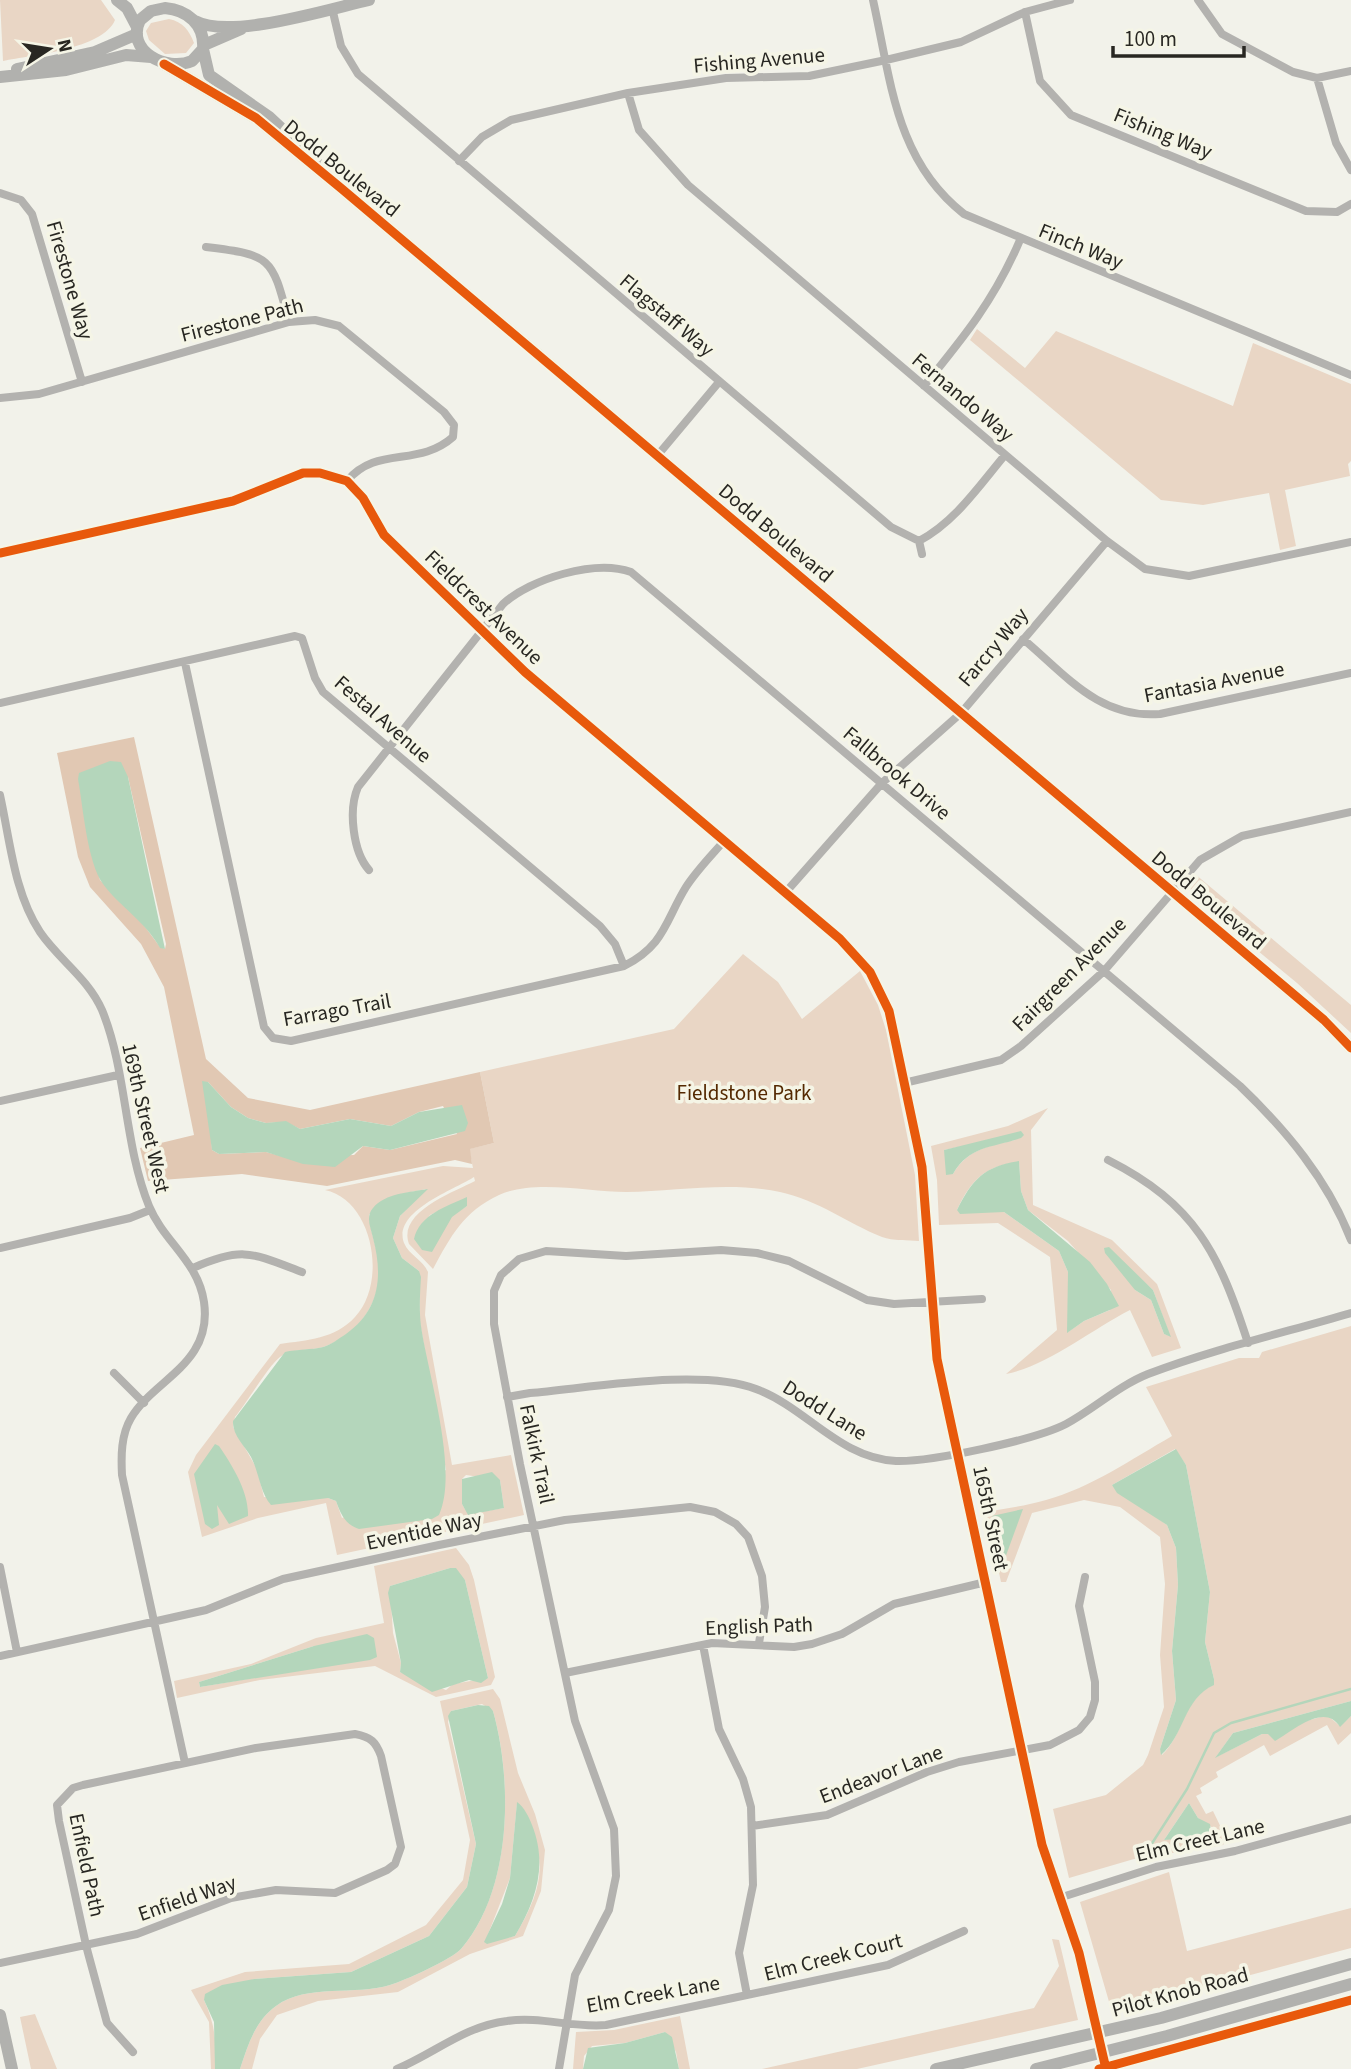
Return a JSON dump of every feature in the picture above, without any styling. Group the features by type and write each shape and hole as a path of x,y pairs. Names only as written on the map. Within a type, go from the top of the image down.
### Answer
{"street":[{"path":"117,0 127,8 142,49 150,57 164,64 188,63 198,57 203,47 201,32 194,21"},
{"path":"149,0 214,28 248,26 369,0"},
{"name":"Finch Way","path":"873,0 903,135 943,198 964,214 1020,240 1351,375"},
{"name":"Fishing Avenue","path":"459,161 482,137 510,120 628,93 726,78 809,76 886,60 961,42 1025,12 1070,0"},
{"path":"1198,0 1223,34 1293,72 1317,78 1351,71"},
{"name":"Flagstaff Way","path":"332,8 341,46 358,74 891,527 919,541"},
{"path":"0,76 95,52 137,30 149,12 170,9"},
{"name":"Fishing Way","path":"1025,12 1040,81 1071,115 1306,211 1337,212 1351,204"},
{"path":"203,47 248,26"},
{"name":"Dodd Boulevard","path":"203,47 209,75 286,131 342,189"},
{"path":"0,76 66,70 126,55 150,57"},
{"name":"Dodd Boulevard","path":"164,64 256,118 342,189 1324,1020 1351,1048"},
{"path":"1317,78 1336,143 1351,170"},
{"name":"Fernando Way","path":"628,93 639,130 688,185 1107,541 1145,569 1189,576 1351,542"},
{"path":"0,193 14,196 17,187"},
{"name":"Firestone Way","path":"14,196 27,205 35,220 82,382"},
{"path":"923,386 968,332 1002,281 1020,240"},
{"path":"206,247 249,253 270,265 278,281 289,322"},
{"name":"Firestone Path","path":"0,398 25,397 289,322 315,320 346,330 444,412 454,425 453,437 437,448 408,458 374,460 359,467 346,481"},
{"path":"657,456 719,382"},
{"path":"922,554 919,541 946,524 1005,455"},
{"path":"0,553 233,501 303,473 320,473 346,481"},
{"name":"Fieldcrest Avenue","path":"346,481 363,498 384,535 525,672 851,949 878,986"},
{"name":"Farcry Way","path":"785,893 882,783 961,713 1107,541"},
{"name":"Fallbrook Drive","path":"369,870 359,859 353,802 358,787 433,696 481,630 512,596 533,583 598,568 620,568 631,572 1104,971 1270,1115 1321,1181 1351,1240"},
{"name":"Festal Avenue","path":"0,703 295,636 302,638 315,678 323,692 600,926 615,944 624,966"},
{"name":"Fantasia Avenue","path":"1023,639 1103,704 1136,715 1160,714 1351,673"},
{"name":"Farrago Trail","path":"185,663 264,1027 273,1038 291,1041 624,966 642,956 663,934 685,889 724,841"},
{"name":"169th Street West","path":"0,795 25,904 41,934 96,997 108,1029 142,1185 150,1210 193,1268 204,1302 197,1343 169,1381 131,1418 121,1454 122,1475 185,1763"},
{"name":"Fairgreen Avenue","path":"904,1083 1001,1060 1021,1046 1104,971 1200,860 1242,836 1351,812"},
{"name":"165th Street","path":"878,986 889,1011 925,1190 937,1359 960,1451 1042,1845 1079,1953 1106,2069"},
{"path":"0,1101 118,1075"},
{"path":"1108,1160 1151,1184 1193,1224 1224,1274 1248,1343"},
{"path":"0,1248 130,1218 150,1210"},
{"name":"Falkirk Trail","path":"559,2069 575,1975 608,1910 615,1876 614,1829 602,1790 583,1749 565,1673 507,1397 493,1315 494,1291 507,1269 519,1259 537,1252 626,1256 721,1250 757,1253 789,1261 867,1300 894,1304 982,1299"},
{"path":"193,1268 227,1254 240,1253 256,1255 302,1272"},
{"name":"Dodd Lane","path":"507,1397 687,1380 727,1382 755,1388 779,1400 858,1453 880,1459 905,1461 1044,1433 1064,1425 1144,1376 1351,1313"},
{"path":"114,1373 144,1403"},
{"name":"Eventide Way","path":"0,1656 206,1610 283,1579 533,1525 690,1507 715,1511 736,1524 748,1537 758,1556 765,1607 760,1643"},
{"path":"0,1567 17,1652"},
{"name":"Endeavor Lane","path":"752,1826 827,1815 927,1772 959,1762 1066,1740 1090,1717 1095,1700 1095,1682 1079,1606 1085,1577"},
{"name":"English Path","path":"565,1673 702,1645 760,1643 794,1647 812,1644 842,1634 894,1604 986,1582"},
{"path":"702,1645 719,1728 743,1780 752,1826 753,1885 739,1953 747,1995"},
{"name":"Enfield Way","path":"0,1964 157,1928 231,1898 276,1890 323,1893 347,1890 395,1864 401,1847 381,1756 377,1744 368,1736 355,1734 291,1742 185,1763"},
{"name":"Enfield Path","path":"86,1945 57,1805 73,1788 185,1763"},
{"name":"Elm Creet Lane","path":"1059,1898 1156,1867 1235,1851 1351,1819"},
{"name":"Elm Creek Court","path":"747,1995 888,1965 964,1931"},
{"path":"86,1945 107,2023 133,2052"},
{"name":"Pilot Knob Road","path":"936,2069 1098,2034 1351,1965"},
{"name":"Pilot Knob Road","path":"1036,2069 1351,1984"},
{"name":"Elm Creek Lane","path":"397,2069 458,2036 498,2022 523,2020 606,2025 747,1995"},
{"path":"0,2015 12,2069"}],"green space":[{"path":"0,0 101,0 115,20 108,30 97,38 82,44 3,61"},
{"path":"169,19 182,24 192,38 194,43 186,53 165,54 149,40 146,31 151,23"},
{"path":"977,329 1025,368 1056,331 1233,406 1253,343 1351,384 1351,461 1348,464 1350,476 1285,490 1296,546 1280,550 1269,493 1203,505 1161,500 970,340"},
{"path":"1195,874 1351,1005 1351,1033 1297,983 1196,900 1190,888"},
{"name":"Fieldstone Park","path":"743,954 778,982 802,1019 860,971 878,1005 886,1030 915,1175 919,1241 882,1237 807,1200 761,1189 723,1187 626,1192 545,1187 513,1190 476,1209 459,1226 433,1269 409,1244 411,1222 442,1197 475,1181 474,1177 416,1211 403,1231 404,1243 428,1272 425,1315 452,1465 511,1455 524,1515 337,1555 326,1503 258,1518 202,1537 188,1472 196,1455 280,1344 320,1337 339,1330 355,1317 365,1302 371,1284 373,1264 364,1225 355,1209 341,1197 325,1190 443,1166 473,1168 469,1149 494,1143 480,1072 674,1029","holes":["426,1189 400,1216 393,1238 402,1258 419,1271 420,1323 446,1470 342,1518 336,1501 328,1498 264,1497 257,1469 233,1427 235,1417 280,1357 291,1352 326,1346 351,1332 361,1322 378,1285 378,1257 369,1215 387,1199","467,1198 467,1206 415,1239 430,1215","466,1475 500,1480 504,1508 468,1514 462,1504 462,1479"]},
{"path":"1048,1108 1031,1130 1033,1205 1112,1240 1157,1284 1181,1348 1152,1357 1130,1310 1053,1356 1006,1374 1057,1330 1050,1257 998,1223 939,1225 937,1180 931,1146 1008,1126","holes":["1011,1136 1015,1140 972,1154 953,1174 944,1150","1019,1162 1021,1191 1028,1210 1068,1241 1111,1290 1110,1310 1084,1321 1068,1332 1068,1272 1059,1251 1004,1212 957,1210 968,1190 981,1176 1007,1164","1129,1268 1153,1290 1170,1336 1164,1334 1151,1300 1135,1290"]},
{"path":"1351,1326 1351,1701 1233,1733 1216,1757 1262,1734 1327,1715 1340,1726 1351,1716 1351,1733 1338,1745 1327,1725 1270,1756 1264,1745 1216,1772 1218,1777 1200,1788 1202,1793 1196,1796 1206,1814 1213,1811 1227,1840 1223,1845 1134,1859 1069,1878 1053,1809 1106,1795 1143,1765 1164,1707 1160,1655 1165,1584 1160,1537 1120,1507 1084,1500 1032,1513 1006,1582 1001,1582 986,1512 1062,1495 1095,1481 1172,1436 1146,1387 1239,1358 1259,1358 1262,1352","holes":["1175,1449 1186,1465 1210,1592 1205,1642 1214,1679 1213,1685 1195,1699 1162,1755 1160,1749 1176,1700 1172,1651 1178,1585 1176,1548 1167,1525 1112,1485","1189,1803 1198,1818 1213,1828 1164,1840"]},
{"path":"456,1548 469,1565 474,1580 495,1677 491,1685 436,1697 375,1666 260,1680 177,1698 174,1681 251,1664 316,1638 384,1623 374,1566","holes":["450,1568 465,1580 488,1678 453,1684 446,1690 400,1672 401,1663 393,1633 390,1586","314,1646 271,1675 200,1687 199,1682"]},
{"path":"493,1689 500,1699 518,1773 535,1814 545,1850 541,1891 523,1936 470,1954 398,1992 318,2001 277,2015 260,2039 252,2069 240,2069 257,2026 276,2006 302,1995 377,1988 406,1979 456,1953 478,1925 499,1866 504,1834 504,1769 493,1711 482,1704 451,1711 448,1722 476,1844 467,1887 429,1936 351,1972 254,1979 204,2000 211,2017 215,2042 215,2069 211,2069 209,2022 191,1990 245,1972 349,1964 426,1925 463,1880 470,1840 440,1701","holes":["517,1803 539,1854 540,1870 533,1901 515,1936 485,1942 510,1878"]},
{"path":"1169,1872 1187,1951 1351,1908 1351,1948 1112,2012 1080,1902"},
{"path":"1052,1939 1059,1940 1078,2020 857,2069 762,2069 1034,2008 1059,1966"},
{"path":"35,2014 57,2069 31,2069 20,2017"},
{"path":"680,2016 690,2069 679,2069 676,2052 665,2032 625,2043 592,2046 584,2056 583,2069 573,2069 576,2032 614,2030"}],"shaded area":[{"path":"134,737 206,1059 248,1098 310,1110 480,1072 494,1143 470,1149 472,1164 455,1160 327,1186 242,1174 148,1181 140,1148 194,1135 164,987 141,944 90,887 78,857 57,753","holes":["128,777 166,944 165,949 160,947 140,920 100,880 90,841","208,1082 231,1107 248,1118 266,1123 286,1122 300,1129 350,1119 391,1126 419,1112 443,1106 457,1134 390,1150 363,1146 354,1155 284,1157 266,1152 219,1154 212,1150"]},
{"path":"110,761 121,762 128,777 165,949 160,948 147,930 103,884 93,862 79,773"},
{"path":"202,1081 208,1082 231,1107 248,1118 266,1123 286,1121 300,1129 350,1119 391,1126 419,1112 462,1105 468,1123 465,1131 390,1150 363,1146 335,1167 303,1164 266,1152 219,1154 212,1150"},
{"path":"1021,1131 1024,1135 1021,1138 983,1149 967,1158 953,1174 946,1175 944,1150"},
{"path":"1019,1161 1021,1191 1028,1210 1090,1262 1119,1306 1084,1321 1067,1333 1068,1272 1059,1251 1004,1212 960,1214 957,1210 968,1190 981,1176 997,1166"},
{"path":"428,1189 400,1216 393,1238 402,1258 419,1271 421,1277 421,1326 440,1422 446,1473 439,1515 432,1519 359,1529 344,1518 336,1501 328,1498 271,1505 264,1495 251,1457 239,1440 233,1421 285,1352 326,1346 357,1325 372,1303 378,1279 376,1252 369,1223 371,1211 378,1203 391,1196"},
{"path":"467,1197 467,1206 452,1217 432,1252 422,1250 414,1239 422,1224 435,1212"},
{"path":"1109,1247 1153,1290 1171,1337 1164,1334 1151,1300 1135,1290 1105,1253 1104,1248"},
{"path":"215,1444 219,1446 239,1479 246,1498 248,1516 229,1524 217,1505 219,1525 212,1529 205,1524 194,1474"},
{"path":"1176,1449 1186,1465 1210,1592 1205,1642 1214,1685 1196,1699 1175,1738 1161,1755 1160,1749 1176,1700 1172,1651 1178,1585 1176,1548 1167,1525 1117,1493 1112,1485"},
{"path":"492,1472 500,1480 504,1508 468,1515 462,1504 462,1479"},
{"path":"1023,1509 1004,1561 1003,1561 992,1516"},
{"path":"456,1568 465,1580 488,1678 481,1683 469,1680 432,1692 400,1672 401,1663 388,1593 390,1586"},
{"path":"367,1634 374,1638 377,1657 370,1660 200,1687 199,1682 314,1646"},
{"path":"1351,1701 1351,1716 1340,1727 1334,1720 1326,1717 1309,1720 1275,1741 1268,1734 1262,1734 1215,1758 1233,1733"},
{"path":"478,1705 489,1706 493,1711 499,1739 504,1770 504,1835 490,1897 478,1925 461,1949 438,1964 390,1985 362,1990 317,1992 288,1999 269,2012 257,2026 240,2069 215,2069 214,2022 204,2000 205,1994 222,1985 254,1979 351,1972 429,1936 467,1887 476,1844 448,1716 451,1711"},
{"path":"517,1802 528,1816 537,1840 537,1882 529,1910 515,1936 487,1944 484,1942 502,1904 510,1878"},
{"path":"1189,1803 1198,1818 1210,1824 1212,1836 1164,1840"},
{"path":"665,2032 672,2037 679,2069 583,2069 588,2048 625,2043"}],"waterway":[{"path":"1149,1848 1187,1789 1214,1733 1231,1723 1351,1689"}],"cycle path":[{"path":"164,64 256,118 342,189 1324,1020 1351,1048"},
{"path":"0,553 233,501 303,473 320,473 347,481 363,498 384,535 525,672 840,939 870,972 889,1011 922,1167 937,1359 1042,1845 1079,1953 1106,2069"},
{"path":"1099,2069 1351,2000"}]}
